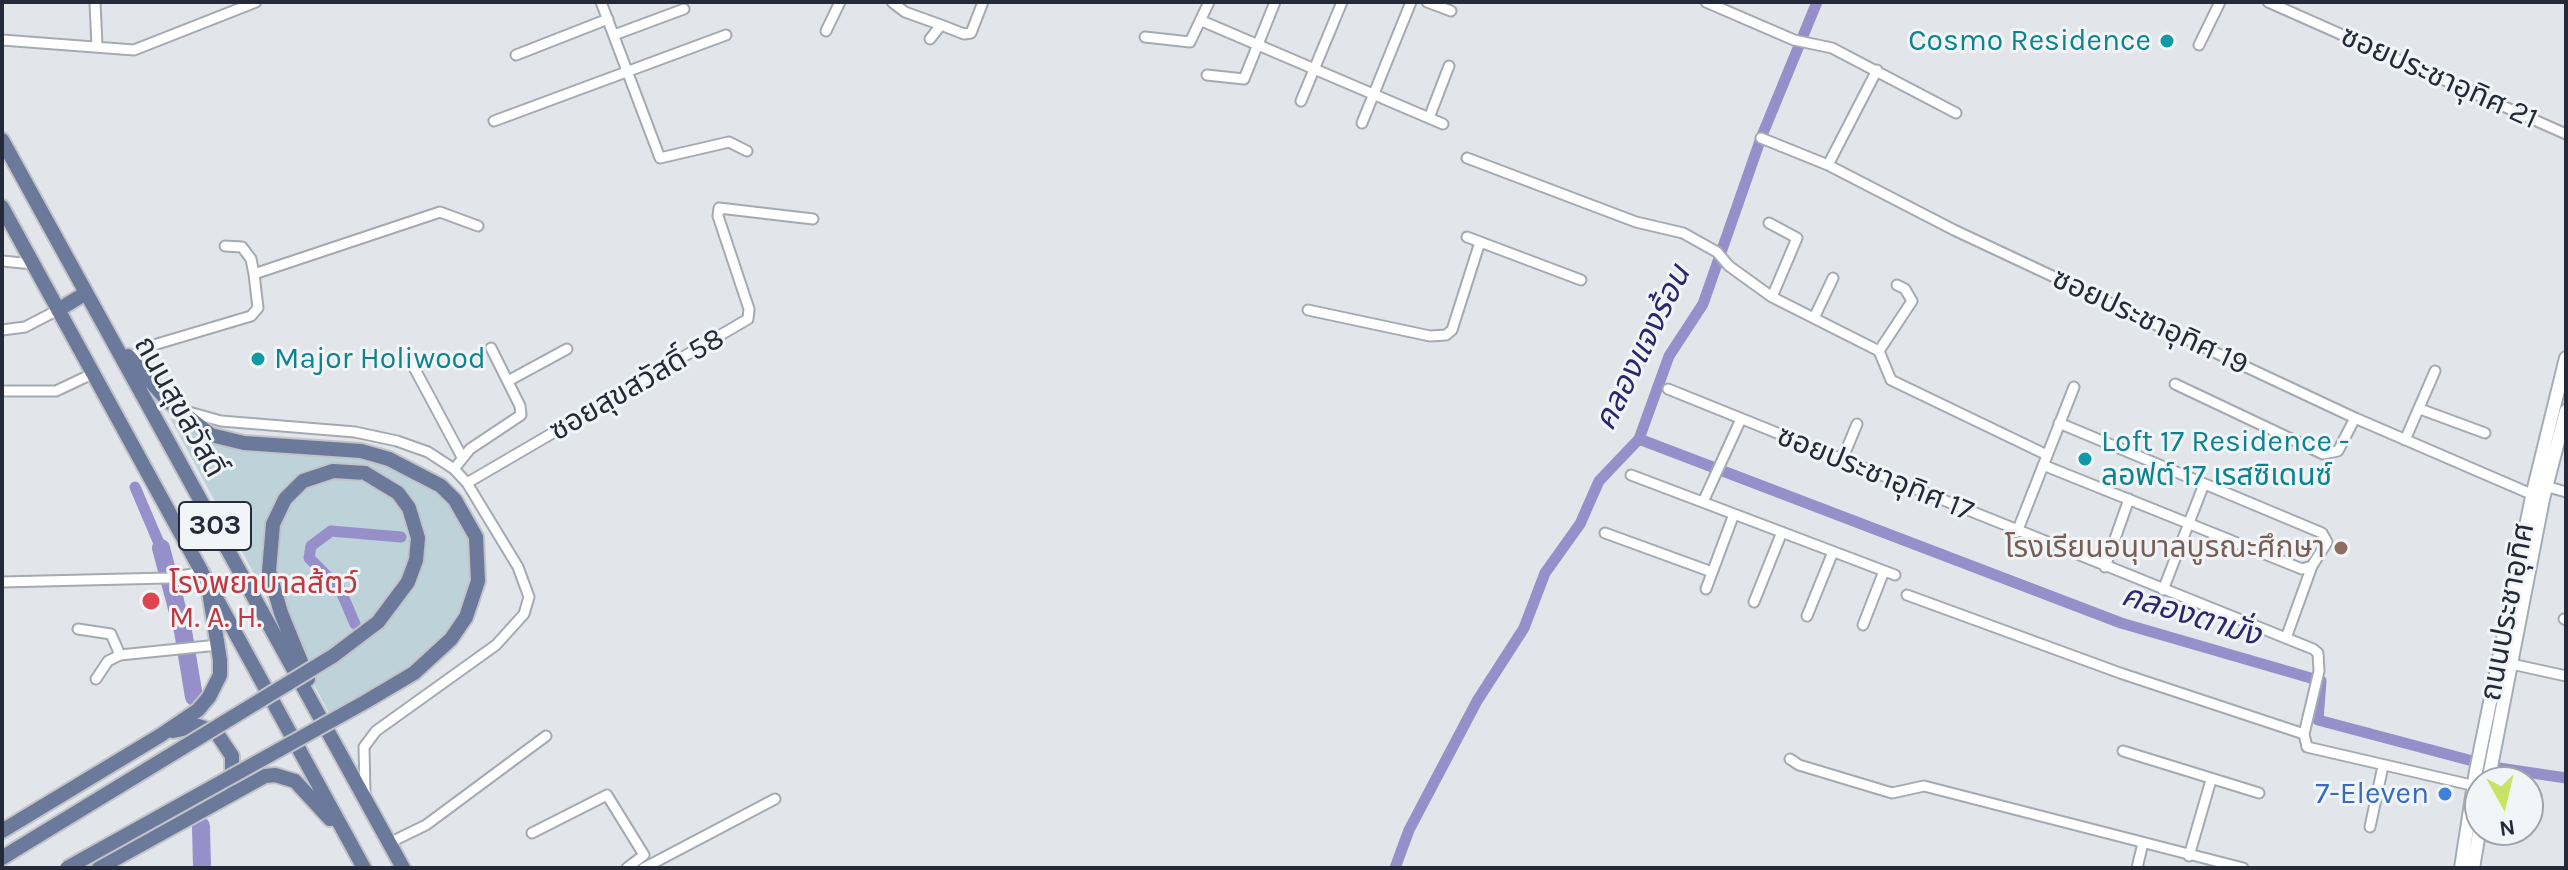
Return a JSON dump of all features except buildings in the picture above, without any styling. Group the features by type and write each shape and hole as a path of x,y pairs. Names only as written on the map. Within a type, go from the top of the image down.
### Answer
{"main road":[{"name":"ถนนสุขสวัสดิ์","path":"2,140 403,868"},
{"name":"ถนนสุขสวัสดิ์","path":"2,207 92,374 206,573 364,868"},
{"path":"58,310 86,293"},
{"path":"67,868 414,673 451,639 474,599 479,557 476,537 461,508 441,486 389,459 337,448 229,440 193,425 109,335"},
{"name":"ถนนประชาอุทิศ","path":"2484,766 2566,358"},
{"name":"ถนนประชาอุทิศ","path":"2539,491 2566,411"},
{"path":"2,858 18,848 333,656 378,622 408,582 416,560 418,538 409,508 398,493 365,473 333,471 303,481 278,511 269,547 274,592 320,717"},
{"path":"2,831 161,735 198,710 216,688 220,675 218,645 206,573"},
{"path":"161,735 186,727 208,726 225,742 232,756 232,775 227,784 187,818"},
{"path":"99,868 250,783 275,775 295,781 349,841"},
{"name":"ถนนประชาอุทิศ","path":"2461,868 2466,846"},
{"path":"2473,868 2477,846"}],"street":[{"path":"95,2 97,46"},
{"path":"2,40 134,50 256,2"},
{"path":"601,2 660,158 729,142 747,151"},
{"path":"826,31 840,2"},
{"path":"892,2 905,12 964,34 971,33 983,2"},
{"path":"1145,37 1190,42 1209,2"},
{"path":"1207,75 1244,79 1275,2"},
{"path":"1301,101 1342,2"},
{"path":"1362,123 1411,2"},
{"path":"1427,2 1451,11"},
{"path":"1706,2 1794,40 1832,48 1956,113"},
{"path":"2199,45 2220,2"},
{"name":"ซอยประชาอุทิศ 21","path":"2268,2 2566,134"},
{"path":"614,35 684,9"},
{"path":"516,55 608,19"},
{"path":"1202,21 1443,124"},
{"path":"930,39 941,25"},
{"path":"494,121 726,35"},
{"path":"1429,118 1449,66"},
{"path":"1828,165 1877,70"},
{"name":"ซอยประชาอุทิศ 19","path":"1761,138 1828,165 1961,233 2405,440 2539,491 2566,492"},
{"path":"1467,158 1636,222 1683,233 1717,252 1729,266 1772,297 1879,351 1891,380 2047,455"},
{"name":"ซอยสุขสวัสดิ์ 58","path":"467,483 748,319 749,309 718,216 719,208 813,219"},
{"path":"254,274 440,212 478,226"},
{"path":"1769,223 1794,235 1798,242 1772,297"},
{"path":"1467,237 1581,280"},
{"path":"1308,310 1430,336 1446,335 1452,330 1480,242"},
{"path":"129,357 256,313 251,259 242,247 225,246"},
{"path":"2,261 33,264"},
{"path":"1814,318 1833,278"},
{"path":"1879,351 1912,301 1905,289 1897,285"},
{"path":"2,330 25,327 58,310"},
{"path":"454,469 462,457 521,415 491,348"},
{"path":"508,381 567,349"},
{"path":"410,360 462,457"},
{"path":"2405,440 2435,371"},
{"path":"2,391 56,391 92,374"},
{"path":"2175,384 2323,454 2338,451 2355,418"},
{"path":"2017,532 2074,387"},
{"name":"ซอยประชาอุทิศ 17","path":"1668,389 2313,649 2318,653 2319,671 2304,734"},
{"path":"175,408 221,421 355,432 397,441 428,452 454,469 467,483 518,567 527,586 527,606 512,631 376,731 364,747 365,801"},
{"path":"2420,409 2485,433"},
{"path":"1703,502 1741,419"},
{"path":"2059,423 2322,533 2327,542 2312,566 2286,638"},
{"path":"1842,460 1857,424"},
{"path":"2043,465 2302,569 2312,566"},
{"path":"1631,475 1895,575"},
{"path":"2163,590 2204,484"},
{"path":"2105,567 2129,499"},
{"path":"1706,589 1734,514"},
{"path":"1754,602 1782,532"},
{"path":"1605,533 1712,572"},
{"path":"1807,616 1833,552"},
{"path":"1863,625 1884,571"},
{"path":"2,582 167,578 206,573"},
{"path":"1907,595 2120,673 2304,734 2311,749 2383,766 2464,778"},
{"path":"78,629 111,634 120,655"},
{"path":"96,679 108,661 120,655 218,645"},
{"path":"2504,662 2566,676"},
{"path":"389,843 426,825 546,736"},
{"path":"2123,751 2259,793"},
{"path":"1790,759 1799,765 1892,793 1924,786 2243,868"},
{"path":"2370,827 2383,766"},
{"path":"2189,856 2211,780"},
{"path":"532,833 607,795 644,855 627,868"},
{"path":"644,868 775,799"},
{"path":"2137,868 2143,843"}],"shaded area":[{"path":"170,418 250,442 407,463 459,498 479,536 475,602 426,662 333,720"}],"waterway":[{"name":"คลองแจงร้อน","path":"1395,868 1409,830 1477,701 1524,628 1545,573 1580,524 1599,481 1639,439 1669,356 1703,304 1761,138 1817,2"},
{"name":"คลองตามั่ง","path":"1639,439 2121,623 2321,681 2318,720 2499,768 2566,778"},
{"name":"คลองแจงร้อน","path":"135,487 161,548"},
{"path":"355,624 340,589 309,558 311,546 331,531 401,537"},
{"name":"คลองแจงร้อน","path":"161,548 183,631 194,697"},
{"name":"คลองแจงร้อน","path":"201,826 202,868"}],"place":[{"name":"Cosmo Residence","path":"2167,41"},
{"name":"Major Holiwood","path":"258,359"},
{"name":"Loft 17 Residence - ลอฟต์ 17 เรสซิเดนซ์","path":"2085,459"},
{"name":"โรงเรียนอนุบาลบูรณะศึกษา","path":"2341,548"},
{"name":"โรงพยาบาลส้ตว์ M. A. H.","path":"151,601"},
{"name":"7-Eleven","path":"2445,794"}]}
